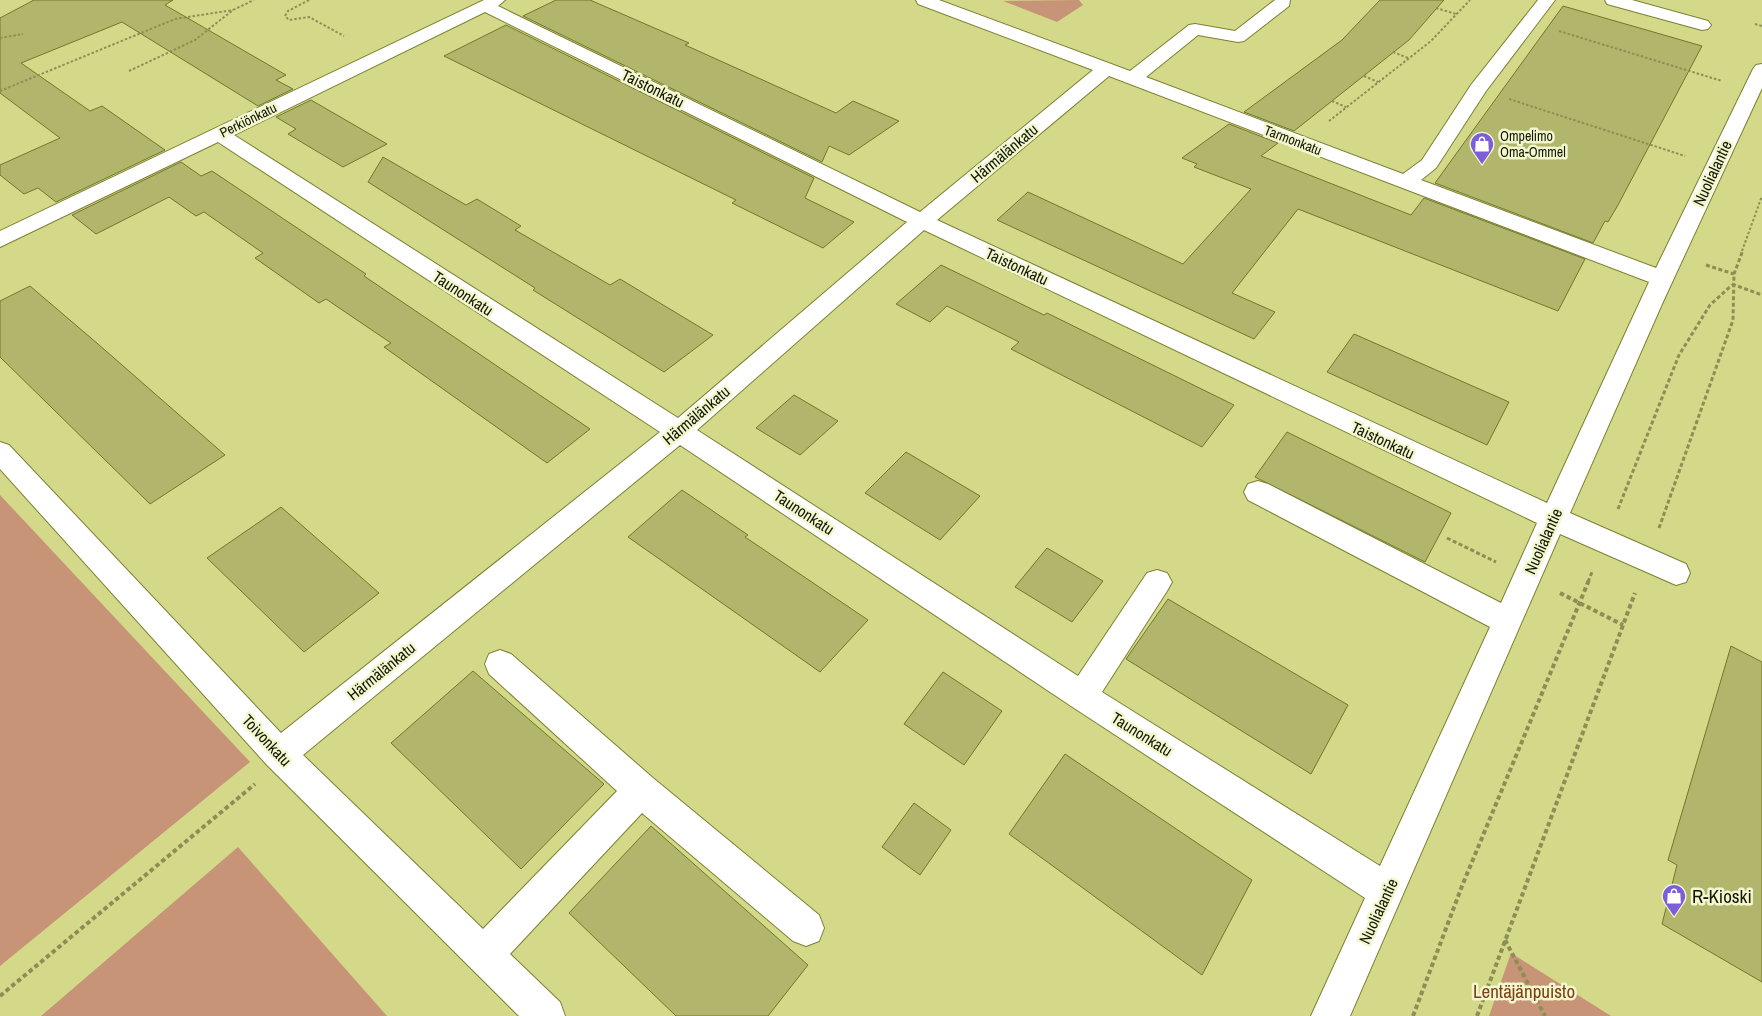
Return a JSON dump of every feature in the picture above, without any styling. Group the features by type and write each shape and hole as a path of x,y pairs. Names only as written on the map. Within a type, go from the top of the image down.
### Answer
{"street":[{"name":"Tarmonkatu","path":"924,0 1663,279"},
{"path":"1404,182 1429,164 1478,89 1547,0"},
{"path":"1613,0 1702,25"},
{"path":"1132,79 1195,29 1238,37 1282,2"},
{"name":"Perkiönkatu","path":"0,240 491,3"},
{"name":"Taistonkatu","path":"491,3 922,221 1553,519 1676,573"},
{"name":"Härmälänkatu","path":"279,754 679,431 922,221 1106,69"},
{"name":"Nuolialantie","path":"1330,1016 1507,620 1714,166 1762,69"},
{"name":"Taunonkatu","path":"219,134 679,431 1082,696 1292,828 1387,892"},
{"name":"Toivonkatu","path":"0,452 279,754 546,1016"},
{"path":"1258,492 1507,620"},
{"path":"1082,696 1156,582"},
{"path":"500,664 641,790 806,928"},
{"path":"484,955 641,790"}],"path":[{"path":"129,71 195,40 233,10 254,0"},
{"path":"308,0 288,11 285,16 288,20 309,17 344,36"},
{"path":"1301,143 1431,41 1470,0"},
{"path":"1436,8 1456,14"},
{"path":"0,91 175,20 233,10"},
{"path":"1529,22 1725,82"},
{"path":"1755,24 1762,26"},
{"path":"0,38 23,34"},
{"path":"1393,52 1409,58"},
{"path":"1364,76 1379,82"},
{"path":"1478,89 1685,156"},
{"path":"1332,101 1346,107"},
{"path":"1477,1016 1648,560 1733,320 1732,284 1734,274 1762,196"},
{"path":"1732,284 1762,295"},
{"path":"1413,1016 1462,886 1605,542 1679,355 1710,305 1732,284"},
{"path":"0,996 253,786 279,754"},
{"path":"1505,940 1545,1016"}],"green space":[{"path":"1079,0 1083,5 1057,22 1003,1"},
{"path":"0,495 250,762 0,966"},
{"path":"238,847 387,1016 41,1016"},
{"name":"Lentäjänpuisto","path":"1511,953 1611,1016 1489,1016"}],"building":[{"path":"34,0 173,0 165,5 286,75 276,80 293,89 258,106 122,22 21,63 90,111 102,106 165,150 56,202 38,188 24,194 0,175 0,165 60,138 0,93 0,18"},
{"path":"556,0 590,0 689,43 685,45 836,113 853,101 899,121 849,155 829,146 822,162 523,16"},
{"path":"1380,0 1444,0 1409,40 1294,131 1244,112 1342,40"},
{"path":"1563,6 1702,46 1618,205 1608,222 1605,221 1593,243 1435,183"},
{"path":"506,25 814,178 805,198 854,222 823,248 732,203 736,200 444,56"},
{"path":"311,100 387,144 343,167 288,134 296,129 276,117"},
{"path":"1229,124 1278,143 1261,156 1411,215 1424,198 1585,259 1558,311 1298,209 1232,293 1275,312 1254,339 997,220 1028,192 1183,264 1251,189 1194,167 1197,164 1182,158"},
{"path":"383,157 466,205 477,199 521,226 515,230 610,285 620,279 713,335 664,372 533,290 535,288 368,182"},
{"path":"181,162 201,176 212,171 366,274 364,276 590,429 547,463 384,347 391,343 326,299 319,303 255,258 263,253 204,212 196,216 169,197 96,234 72,215"},
{"path":"941,265 1044,315 1047,313 1234,405 1202,447 1011,349 1019,342 947,306 930,322 896,304"},
{"path":"30,286 225,455 150,504 0,357 0,301"},
{"path":"1354,334 1509,402 1487,445 1327,372"},
{"path":"794,395 838,421 800,455 756,428"},
{"path":"1287,432 1451,513 1425,562 1255,477"},
{"path":"906,452 980,496 940,540 865,493"},
{"path":"682,490 748,535 745,537 868,620 820,672 628,537"},
{"path":"281,507 379,593 304,652 207,558"},
{"path":"1047,548 1103,581 1072,622 1015,587"},
{"path":"1168,599 1348,705 1311,774 1126,659"},
{"path":"1731,646 1762,662 1762,982 1662,924 1677,865 1668,860"},
{"path":"473,671 604,784 521,869 391,743"},
{"path":"943,672 1002,711 964,765 904,724"},
{"path":"1065,754 1252,880 1202,975 1009,834"},
{"path":"914,803 951,830 920,875 882,847"},
{"path":"651,826 808,965 768,1016 676,1016 569,913"}],"place":[{"name":"Ompelimo Oma-Ommel","path":"1482,165"},
{"name":"R-Kioski","path":"1674,917"}]}
